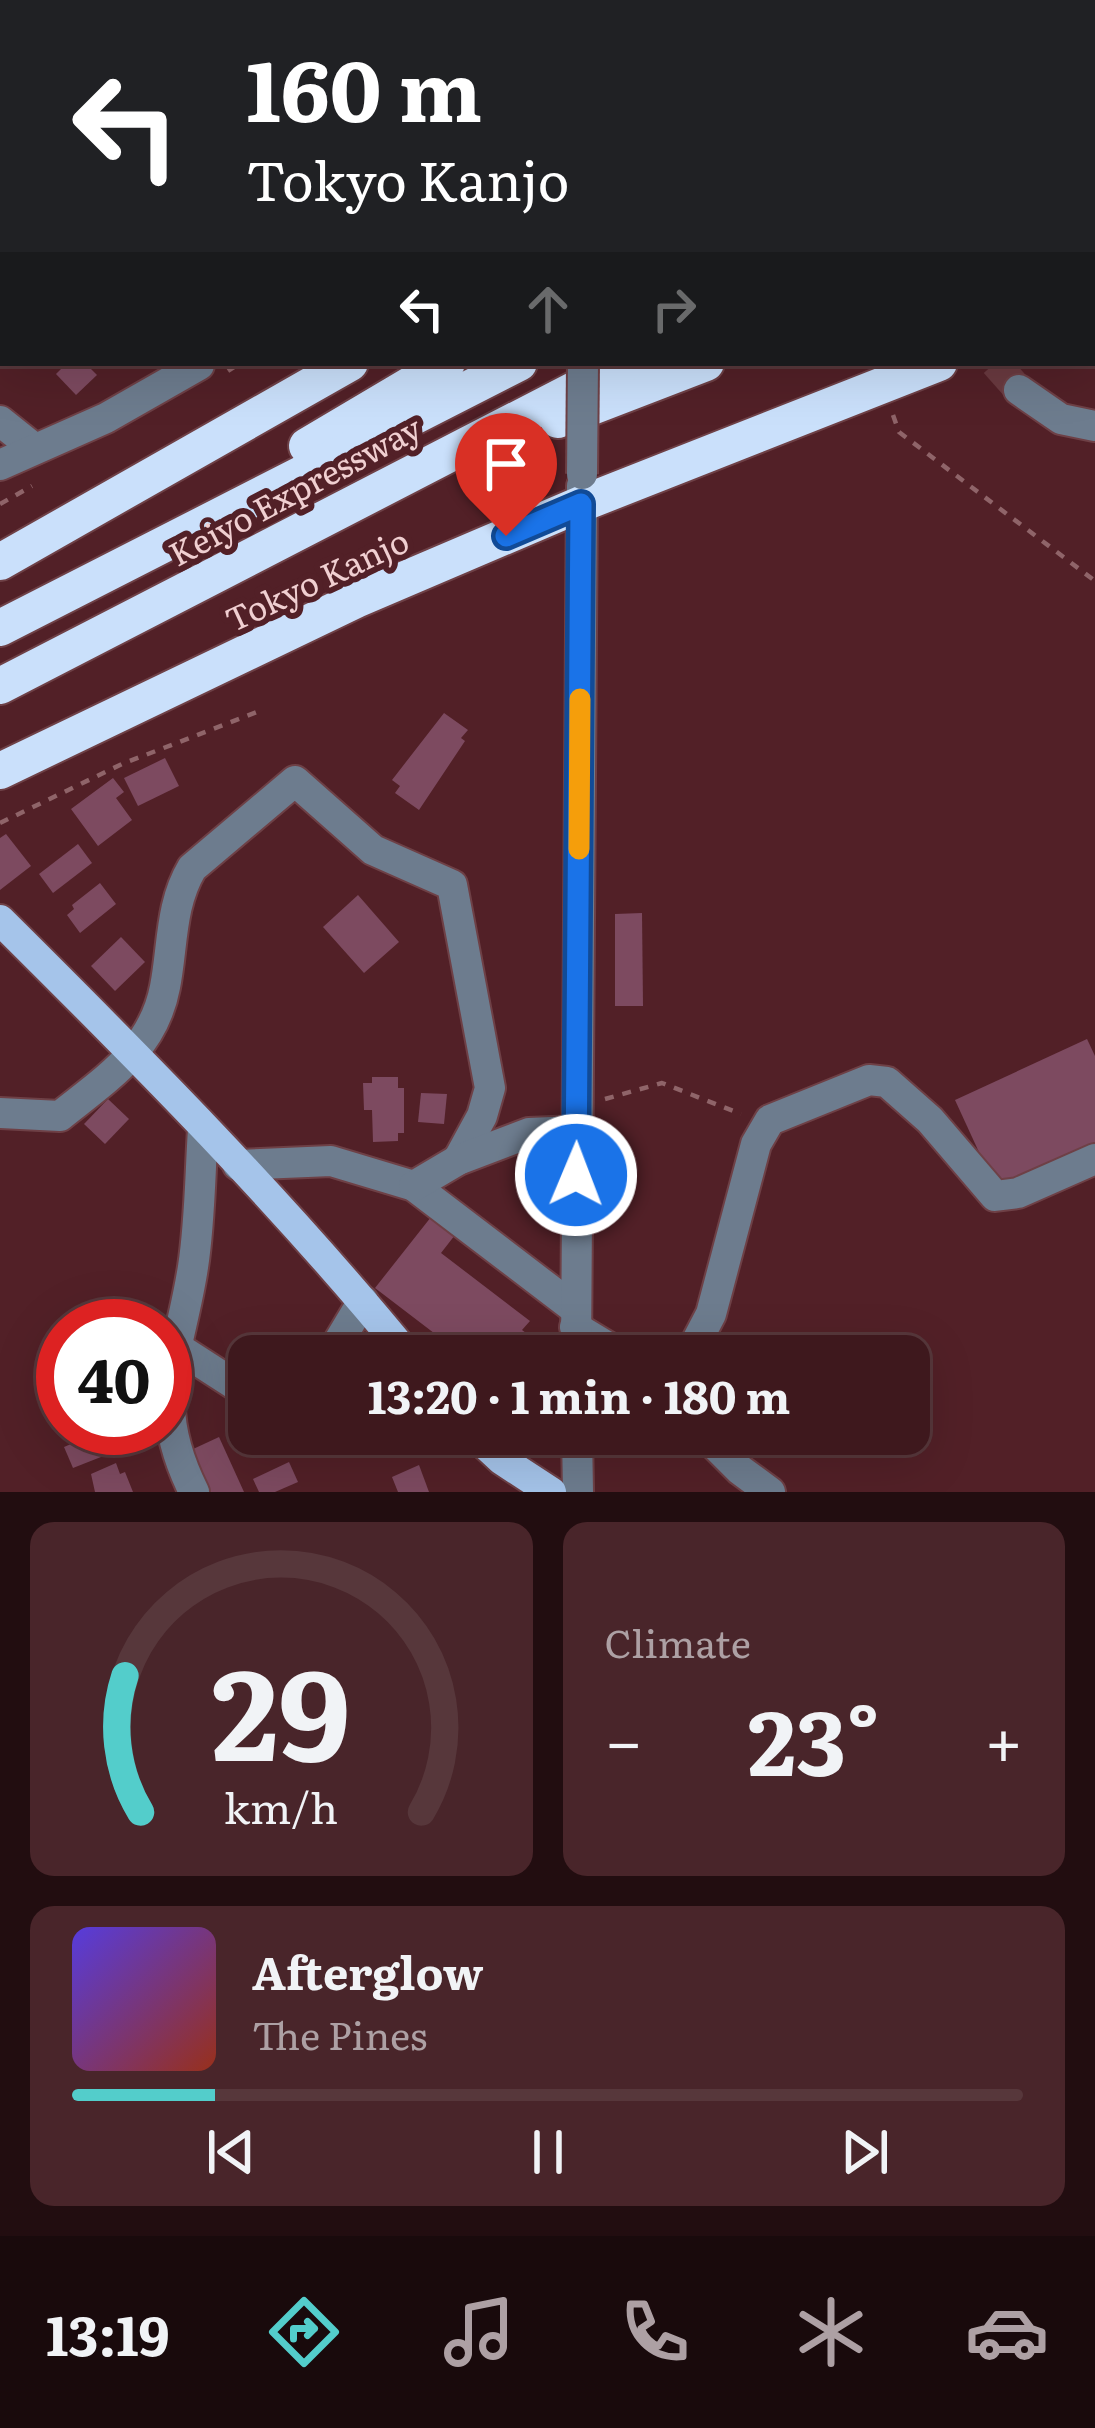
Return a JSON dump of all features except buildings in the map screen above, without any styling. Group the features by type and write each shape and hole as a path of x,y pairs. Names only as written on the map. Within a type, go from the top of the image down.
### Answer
{"highway":[{"path":"0,562 345,366"},
{"path":"47,603 442,366"},
{"name":"Keiyo Expressway","path":"0,628 512,366"},
{"name":"Keiyo Expressway","path":"0,686 620,366"},
{"path":"490,430 558,420 698,366"},
{"name":"Tokyo Kanjo","path":"0,771 582,489 930,366"}],"main road":[{"path":"0,920 136,1054 391,1335"},
{"path":"497,1455 551,1492"}],"street":[{"path":"0,465 106,418 196,366"},
{"path":"575,1330 583,366"},
{"path":"1018,390 1061,419 1095,426"},
{"path":"0,421 35,449"},
{"path":"0,1113 60,1116 136,1054 164,991 171,928 183,884 201,859 295,781 374,850 452,886 490,1088 482,1116 458,1160"},
{"path":"700,1335 711,1313 756,1144 770,1120 869,1079 887,1082 930,1120 995,1196 1018,1193 1095,1159"},
{"path":"414,1186 458,1160 577,1121"},
{"path":"186,1299 193,1268 203,1129"},
{"path":"238,1166 331,1162 414,1186 575,1330"},
{"path":"342,1335 363,1300"},
{"path":"192,1357 228,1380"},
{"path":"180,1455 194,1492"},
{"path":"577,1455 578,1492"},
{"path":"725,1455 770,1492"}],"path":[{"path":"886,398 899,432 1095,581"},
{"path":"0,823 122,764 257,712"},
{"path":"577,1121 622,1092 662,1083 732,1112 770,1120"}],"tunnel":[{"path":"998,366 1019,390"}],"slow traffic":[{"path":"579,849 580,699"}],"route":[{"path":"506,536 581,504 576,1175"}]}
